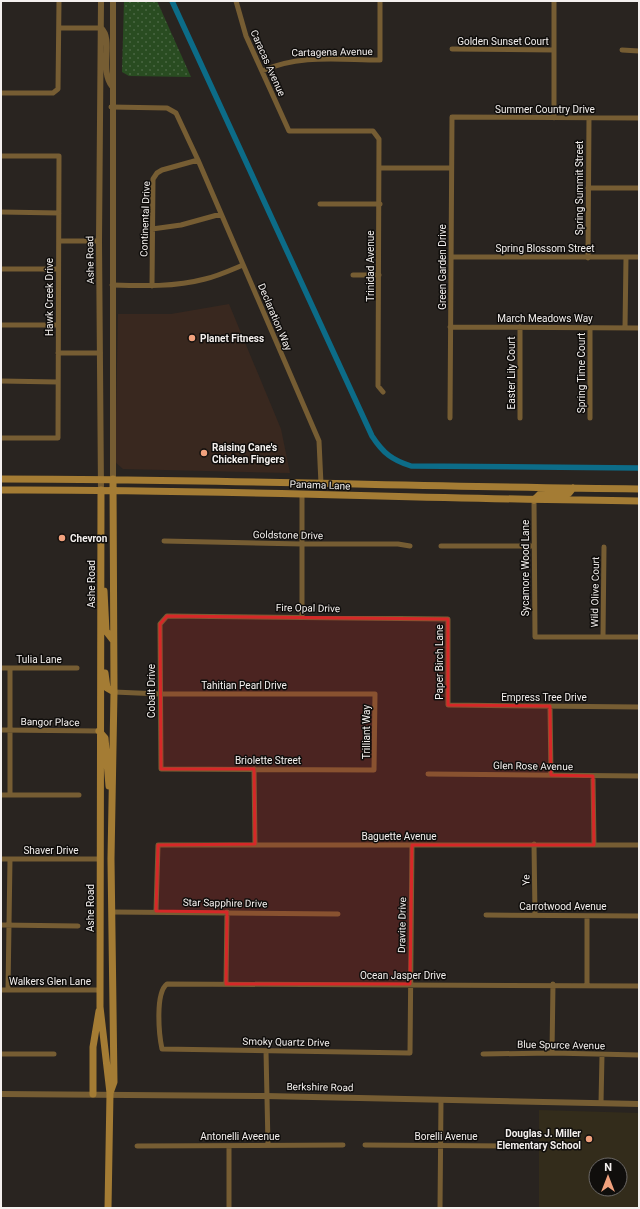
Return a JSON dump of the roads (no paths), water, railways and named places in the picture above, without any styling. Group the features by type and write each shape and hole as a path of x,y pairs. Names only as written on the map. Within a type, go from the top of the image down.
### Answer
{"main road":[{"name":"Panama Lane","path":"1,479 113,479 639,489"},
{"name":"Ashe Road","path":"110,1093 114,1082 112,912 114,692 113,479"},
{"path":"302,494 321,484"},
{"path":"534,500 540,494 569,493 573,488"},
{"name":"Panama Lane","path":"1,490 113,490 639,501"},
{"name":"Ashe Road","path":"101,490 99,731 100,1007 110,1093 108,1208"},
{"path":"100,587 105,594 106,631 113,640"},
{"path":"100,640 105,649 105,683 108,688 114,692"},
{"path":"99,731 105,738 108,782 112,795"},
{"path":"93,1094 93,1047 100,1007"}],"street":[{"path":"1,93 53,93 58,88 60,1"},
{"name":"Ashe Road","path":"101,1 99,241 101,490"},
{"name":"Ashe Road","path":"112,1 111,107 113,479"},
{"name":"Caracas Avenue","path":"236,1 241,26 289,131 372,131 379,138"},
{"name":"Cartagena Avenue","path":"262,71 282,63 301,59 380,60 380,1"},
{"path":"554,1 554,118"},
{"path":"59,28 100,28 106,36 107,77 112,86"},
{"name":"Golden Sunset Court","path":"452,49 554,50"},
{"path":"622,50 639,50"},
{"name":"Declaration Way","path":"111,107 167,108 176,113 222,214 318,441 321,484"},
{"name":"Summer Country Drive","path":"452,117 639,118"},
{"name":"Green Garden Drive","path":"450,418 452,117"},
{"name":"Spring Summit Street","path":"588,118 588,258"},
{"name":"Trinidad Avenue","path":"379,138 380,204 378,386 383,392"},
{"name":"Hawk Creek Drive","path":"1,156 59,156 58,438 1,438"},
{"name":"Continental Drive","path":"152,286 154,179 157,173 198,160"},
{"path":"380,168 451,168"},
{"path":"588,188 639,188"},
{"path":"320,204 380,204"},
{"path":"1,212 59,213"},
{"path":"152,229 181,225 222,214"},
{"path":"59,241 99,241"},
{"name":"Spring Blossom Street","path":"451,257 639,257"},
{"path":"625,328 626,258"},
{"path":"112,285 152,286 206,279 243,265"},
{"path":"1,269 58,269"},
{"path":"353,275 379,276"},
{"path":"1,325 58,325"},
{"name":"March Meadows Way","path":"450,327 639,328"},
{"name":"Easter Lily Court","path":"520,327 520,418"},
{"name":"Spring Time Court","path":"590,328 590,418"},
{"path":"58,354 100,353"},
{"path":"1,381 58,382"},
{"path":"302,494 302,617"},
{"name":"Sycamore Wood Lane","path":"534,500 535,636 603,637"},
{"name":"Goldstone Drive","path":"164,541 302,544 398,544 410,546"},
{"path":"441,546 534,546"},
{"name":"Wild Olive Court","path":"603,637 604,547"},
{"name":"Fire Opal Drive","path":"167,616 448,619"},
{"name":"Cobalt Drive","path":"161,769 160,624 167,616"},
{"name":"Paper Birch Lane","path":"448,619 448,705"},
{"path":"603,637 639,637"},
{"name":"Tulia Lane","path":"1,668 76,668"},
{"path":"10,668 10,795"},
{"name":"Tahitian Pearl Drive","path":"114,692 160,694 375,694"},
{"name":"Trilliant Way","path":"374,770 375,694"},
{"name":"Empress Tree Drive","path":"448,705 639,707"},
{"path":"550,706 551,775"},
{"name":"Bangor Place","path":"1,730 99,731"},
{"name":"Briolette Street","path":"161,769 374,770"},
{"path":"254,769 255,844"},
{"name":"Glen Rose Avenue","path":"428,774 639,776"},
{"path":"593,776 594,845"},
{"path":"1,795 79,795"},
{"name":"Ye","path":"534,844 535,915"},
{"name":"Baguette Avenue","path":"156,911 158,845 639,845"},
{"name":"Dravite Drive","path":"410,1053 412,845"},
{"name":"Shaver Drive","path":"1,859 100,859"},
{"path":"8,990 10,859"},
{"name":"Star Sapphire Drive","path":"112,912 156,911 338,914"},
{"path":"226,984 227,912"},
{"name":"Carrotwood Avenue","path":"486,915 639,916"},
{"path":"587,916 587,986"},
{"path":"1,925 78,926"},
{"name":"Ocean Jasper Drive","path":"162,1049 159,1037 160,993 167,984 553,984 587,986 639,986"},
{"path":"552,1053 553,984"},
{"name":"Walkers Glen Lane","path":"1,990 100,990"},
{"name":"Smoky Quartz Drive","path":"162,1049 410,1053"},
{"path":"266,1050 268,1145"},
{"name":"Blue Spurce Avenue","path":"483,1054 552,1053 639,1055"},
{"path":"1,1054 54,1054"},
{"path":"601,1103 602,1055"},
{"name":"Berkshire Road","path":"1,1094 110,1093 639,1104"},
{"path":"440,1208 441,1100"},
{"name":"Antonelli Aveenue","path":"137,1146 343,1145"},
{"name":"Borelli Avenue","path":"365,1145 527,1146"},
{"path":"228,1146 228,1208"}],"waterway":[{"path":"172,1 372,436 380,447 388,455 411,466 639,468"}],"place":[{"name":"Planet Fitness","path":"192,338"},
{"name":"Raising Cane's Chicken Fingers","path":"204,453"},
{"name":"Chevron","path":"62,538"},
{"name":"Douglas J. Miller Elementary School","path":"589,1139"}]}
